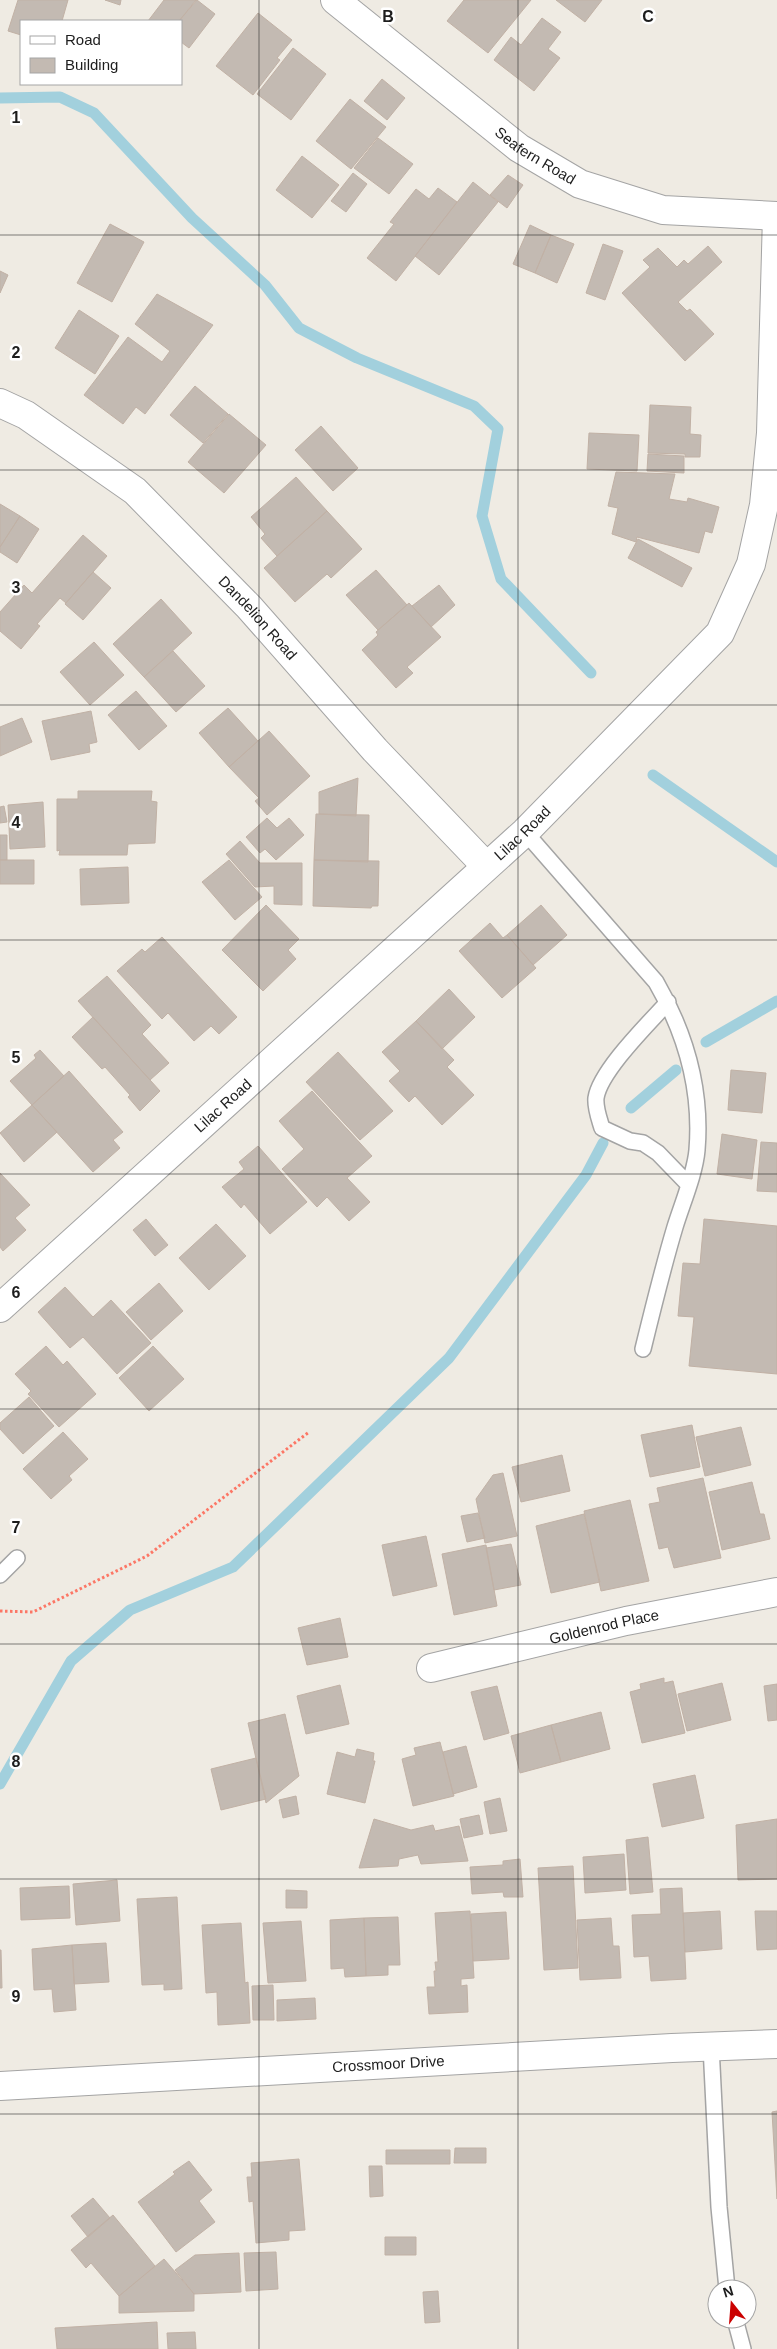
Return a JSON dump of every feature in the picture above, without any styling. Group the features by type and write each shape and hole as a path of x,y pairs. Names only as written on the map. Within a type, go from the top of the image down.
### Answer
{"street":[{"name":"Seafern Road","path":"335,0 519,148 580,184 663,210 777,216"},
{"name":"Lilac Road","path":"0,1308 525,832 720,633 751,564 764,506 771,433 777,216"},
{"name":"Dandelion Road","path":"0,403 26,415 135,491 249,607 375,750 486,866"},
{"name":"Goldenrod Place","path":"431,1668 626,1621 777,1592"},
{"name":"Crossmoor Drive","path":"0,2086 711,2046 777,2044"}],"lane":[{"path":"525,832 656,982 668,1002 695,1080 698,1107 697,1152 666,1258 643,1348"},
{"path":"668,1002 610,1069 598,1091 596,1106 602,1128 630,1141 643,1143 658,1153 688,1184"},
{"path":"0,1575 16,1558"},
{"path":"711,2046 719,2207 726,2279"},
{"path":"738,2329 743,2349"}],"path":[{"path":"0,1611 33,1612 148,1556 309,1432"}],"building":[{"path":"18,0 68,0 62,20 20,20 20,35 8,31"},
{"path":"105,0 121,0 120,5"},
{"path":"164,0 196,0 180,20 149,20"},
{"path":"197,0 215,14 189,48 182,43 182,20 180,20"},
{"path":"464,0 531,0 488,53 447,21"},
{"path":"556,0 602,0 585,22"},
{"path":"258,13 292,40 277,58 280,60 253,95 216,66"},
{"path":"542,18 561,32 548,49 560,58 534,91 494,60 511,37 521,45"},
{"path":"293,48 326,74 291,120 257,94"},
{"path":"382,79 405,98 387,120 364,101"},
{"path":"350,99 386,127 351,169 316,141"},
{"path":"378,138 413,164 389,194 354,168"},
{"path":"302,156 339,185 312,218 276,190"},
{"path":"353,173 367,184 346,212 331,201"},
{"path":"508,175 523,185 507,208 490,195"},
{"path":"473,182 498,202 439,275 415,256"},
{"path":"438,188 457,202 396,281 367,258 394,224 390,222 416,189 429,199"},
{"path":"110,224 144,242 112,302 77,283"},
{"path":"530,225 551,235 535,273 513,264"},
{"path":"551,235 574,244 557,283 535,273"},
{"path":"603,244 623,251 605,300 586,293"},
{"path":"708,246 722,262 678,302 687,311 690,309 714,334 685,361 622,293 650,267 643,260 658,248 677,267 684,260 688,264"},
{"path":"0,271 8,275 0,293"},
{"path":"157,294 213,325 145,414 136,407 123,424 84,395 128,337 162,362 170,351 135,324"},
{"path":"79,310 119,336 95,374 55,348"},
{"path":"195,386 228,414 203,443 170,415"},
{"path":"650,405 691,407 690,434 701,435 700,457 685,457 685,454 648,453"},
{"path":"229,414 266,445 224,493 188,462"},
{"path":"321,426 358,468 333,491 295,450"},
{"path":"589,433 639,435 637,471 587,469"},
{"path":"648,454 684,456 684,473 647,471"},
{"path":"616,472 675,474 669,499 687,502 688,498 719,507 712,533 705,531 699,553 637,537 636,542 612,534 618,508 608,506"},
{"path":"296,477 327,511 277,556 261,538 265,534 251,517"},
{"path":"0,504 20,516 0,547"},
{"path":"327,511 362,549 331,578 327,574 295,602 264,568"},
{"path":"20,516 39,529 17,563 0,552 0,547"},
{"path":"83,535 107,556 66,603 60,598 37,624 40,626 21,649 0,631 0,612 24,585 32,593"},
{"path":"638,539 692,568 682,587 628,558"},
{"path":"376,570 407,605 378,630 346,595"},
{"path":"93,572 111,588 83,620 65,604"},
{"path":"439,585 455,605 431,627 412,606"},
{"path":"161,599 192,633 144,677 113,644"},
{"path":"409,603 441,637 407,667 413,673 396,688 362,650 378,635 376,632"},
{"path":"94,642 124,675 90,705 60,672"},
{"path":"173,651 205,686 176,712 144,677"},
{"path":"136,691 167,726 139,750 108,715"},
{"path":"228,708 258,741 229,767 199,733"},
{"path":"91,711 97,742 89,744 90,752 51,760 42,721"},
{"path":"22,718 32,742 0,756 0,727"},
{"path":"269,731 310,776 267,815 255,801 259,798 229,767"},
{"path":"358,778 356,816 319,814 319,792"},
{"path":"78,791 152,791 151,801 157,802 155,843 128,844 127,855 59,855 60,850 57,851 57,799 78,799"},
{"path":"43,802 45,847 10,849 8,805"},
{"path":"4,806 7,822 0,823 0,807"},
{"path":"316,814 369,815 368,862 314,860"},
{"path":"267,818 277,828 289,818 304,835 276,860 265,849 260,853 246,837"},
{"path":"0,835 7,835 7,860 0,860"},
{"path":"240,841 260,863 302,863 302,905 274,904 274,886 255,887 226,854"},
{"path":"0,860 34,860 34,884 0,884"},
{"path":"229,860 262,897 235,920 202,882"},
{"path":"314,860 379,861 378,906 372,906 371,908 313,906"},
{"path":"128,867 129,903 81,905 80,869"},
{"path":"266,905 299,939 288,950 296,959 263,991 222,950"},
{"path":"541,905 567,935 533,965 507,935"},
{"path":"490,923 503,938 507,935 536,968 502,998 459,951"},
{"path":"162,937 237,1017 219,1034 211,1026 194,1041 168,1013 162,1019 117,971 142,949 145,952"},
{"path":"107,976 151,1025 142,1034 169,1063 150,1080 78,1001"},
{"path":"449,989 475,1017 442,1049 416,1021"},
{"path":"93,1017 160,1091 140,1111 128,1097 130,1095 105,1067 102,1069 72,1037"},
{"path":"416,1021 454,1060 447,1067 474,1095 442,1125 415,1096 409,1102 389,1081 400,1071 382,1052"},
{"path":"40,1050 64,1076 32,1105 10,1081 36,1058 34,1055"},
{"path":"338,1052 393,1111 360,1140 306,1082"},
{"path":"731,1070 766,1073 762,1113 728,1110"},
{"path":"69,1071 123,1132 113,1140 120,1148 93,1172 32,1105"},
{"path":"312,1091 372,1156 347,1178 370,1202 349,1221 327,1197 317,1207 282,1169 304,1149 279,1121"},
{"path":"32,1105 57,1132 24,1162 0,1133"},
{"path":"722,1134 757,1140 752,1179 717,1174"},
{"path":"761,1142 777,1143 777,1192 757,1191"},
{"path":"258,1146 307,1202 270,1234 244,1204 241,1208 222,1187 244,1169 239,1162"},
{"path":"0,1173 30,1205 15,1218 26,1230 3,1251 0,1247"},
{"path":"146,1219 168,1245 155,1256 133,1230"},
{"path":"704,1219 777,1226 777,1374 689,1366 694,1317 678,1316 683,1263 700,1264"},
{"path":"216,1224 246,1256 209,1290 179,1258"},
{"path":"159,1283 183,1311 151,1340 126,1312"},
{"path":"65,1287 93,1317 111,1300 151,1343 117,1374 83,1337 70,1348 38,1312"},
{"path":"46,1346 63,1365 67,1361 96,1394 59,1427 28,1394 31,1391 15,1374"},
{"path":"153,1346 184,1379 149,1411 119,1378"},
{"path":"29,1397 54,1426 23,1454 0,1429 0,1423"},
{"path":"692,1425 700,1467 650,1477 641,1435"},
{"path":"741,1427 751,1465 705,1476 696,1437"},
{"path":"63,1432 88,1459 69,1476 72,1480 51,1499 23,1469"},
{"path":"562,1455 570,1491 521,1502 512,1467"},
{"path":"503,1473 517,1536 485,1543 476,1499 493,1475"},
{"path":"703,1478 721,1558 674,1568 668,1547 659,1549 649,1504 660,1502 657,1488"},
{"path":"752,1482 760,1514 764,1514 770,1539 722,1550 709,1492"},
{"path":"630,1500 649,1581 601,1591 584,1511"},
{"path":"478,1513 485,1538 467,1542 461,1516"},
{"path":"584,1514 600,1582 551,1593 536,1526"},
{"path":"426,1536 437,1586 393,1596 382,1545"},
{"path":"511,1544 521,1585 494,1590 486,1548"},
{"path":"486,1545 497,1606 454,1615 442,1554"},
{"path":"340,1618 348,1657 307,1665 298,1628"},
{"path":"664,1678 664,1683 673,1681 685,1733 642,1743 630,1692 641,1689 640,1684"},
{"path":"722,1683 731,1720 687,1731 678,1694"},
{"path":"777,1684 777,1720 768,1721 764,1686"},
{"path":"340,1685 349,1724 306,1734 297,1696"},
{"path":"497,1686 509,1733 484,1740 471,1692"},
{"path":"601,1712 610,1749 561,1762 551,1725"},
{"path":"285,1714 299,1776 266,1803 248,1723"},
{"path":"551,1725 561,1762 520,1773 511,1736"},
{"path":"440,1742 454,1796 413,1806 402,1759 416,1755 414,1748"},
{"path":"466,1746 477,1787 453,1794 443,1752"},
{"path":"357,1749 374,1753 373,1761 375,1761 365,1803 327,1794 337,1752 355,1757"},
{"path":"256,1758 266,1799 221,1810 211,1769"},
{"path":"695,1775 704,1818 662,1827 653,1784"},
{"path":"296,1796 299,1814 283,1818 279,1800"},
{"path":"500,1798 507,1831 490,1834 484,1802"},
{"path":"479,1815 483,1834 464,1838 460,1819"},
{"path":"374,1819 411,1830 433,1825 435,1831 459,1826 468,1861 421,1864 418,1855 399,1859 398,1866 359,1868"},
{"path":"777,1819 777,1879 738,1880 736,1825"},
{"path":"648,1837 653,1892 630,1894 626,1840"},
{"path":"624,1854 626,1890 585,1893 583,1857"},
{"path":"520,1859 523,1897 504,1897 503,1892 472,1894 470,1867 503,1865 503,1861"},
{"path":"573,1866 578,1968 544,1970 538,1868"},
{"path":"117,1880 120,1921 76,1925 73,1884"},
{"path":"69,1886 70,1918 21,1920 20,1888"},
{"path":"682,1888 686,1979 651,1981 649,1956 634,1957 632,1915 661,1914 660,1889"},
{"path":"286,1890 307,1891 307,1908 286,1908"},
{"path":"177,1897 182,1989 164,1990 164,1984 142,1985 137,1899"},
{"path":"470,1911 474,1978 461,1979 461,1986 467,1985 468,2012 429,2014 427,1987 435,1987 435,1962 438,1962 435,1913"},
{"path":"720,1911 722,1949 685,1952 683,1913"},
{"path":"755,1911 777,1911 777,1949 757,1950"},
{"path":"506,1912 509,1959 473,1961 471,1914"},
{"path":"398,1917 400,1965 388,1965 388,1975 366,1976 364,1918"},
{"path":"364,1918 366,1976 345,1977 344,1968 331,1969 330,1920"},
{"path":"611,1918 613,1946 619,1946 621,1978 580,1980 577,1920"},
{"path":"301,1921 306,1981 268,1983 263,1923"},
{"path":"241,1923 245,1983 248,1982 250,2023 218,2025 217,1992 206,1993 202,1925"},
{"path":"106,1943 109,1982 74,1984 72,1945"},
{"path":"72,1945 76,2010 54,2012 52,1989 34,1990 32,1949"},
{"path":"0,1950 2,1988 0,1988"},
{"path":"273,1985 274,2020 253,2020 252,1986"},
{"path":"315,1998 316,2019 277,2021 277,2000"},
{"path":"777,2111 777,2199 772,2112"},
{"path":"455,2148 486,2148 486,2163 454,2163"},
{"path":"386,2150 450,2150 450,2164 386,2164"},
{"path":"299,2159 305,2230 289,2231 289,2240 256,2243 253,2201 249,2202 247,2177 252,2177 251,2163"},
{"path":"189,2161 212,2190 199,2201 215,2222 176,2252 138,2202"},
{"path":"369,2166 382,2166 383,2196 370,2197"},
{"path":"93,2198 110,2218 88,2237 71,2216"},
{"path":"113,2215 155,2266 119,2296 91,2263 86,2268 71,2250"},
{"path":"385,2237 416,2237 416,2255 385,2255"},
{"path":"276,2252 278,2289 246,2291 244,2253"},
{"path":"239,2253 241,2292 194,2294 175,2270 195,2255"},
{"path":"164,2259 194,2294 194,2311 119,2313 119,2296"},
{"path":"438,2291 440,2322 425,2323 423,2292"},
{"path":"157,2322 158,2349 57,2349 55,2328"},
{"path":"195,2332 196,2349 168,2349 167,2333"}],"waterway":[{"path":"0,98 60,97 94,113 192,218 265,285 299,328 357,358 474,406 498,429 482,516 501,579 591,673"},
{"path":"653,775 777,862"},
{"path":"706,1042 777,1001"},
{"path":"631,1108 676,1070"},
{"path":"0,1784 71,1661 130,1610 233,1567 449,1358 586,1175 603,1143"}]}
